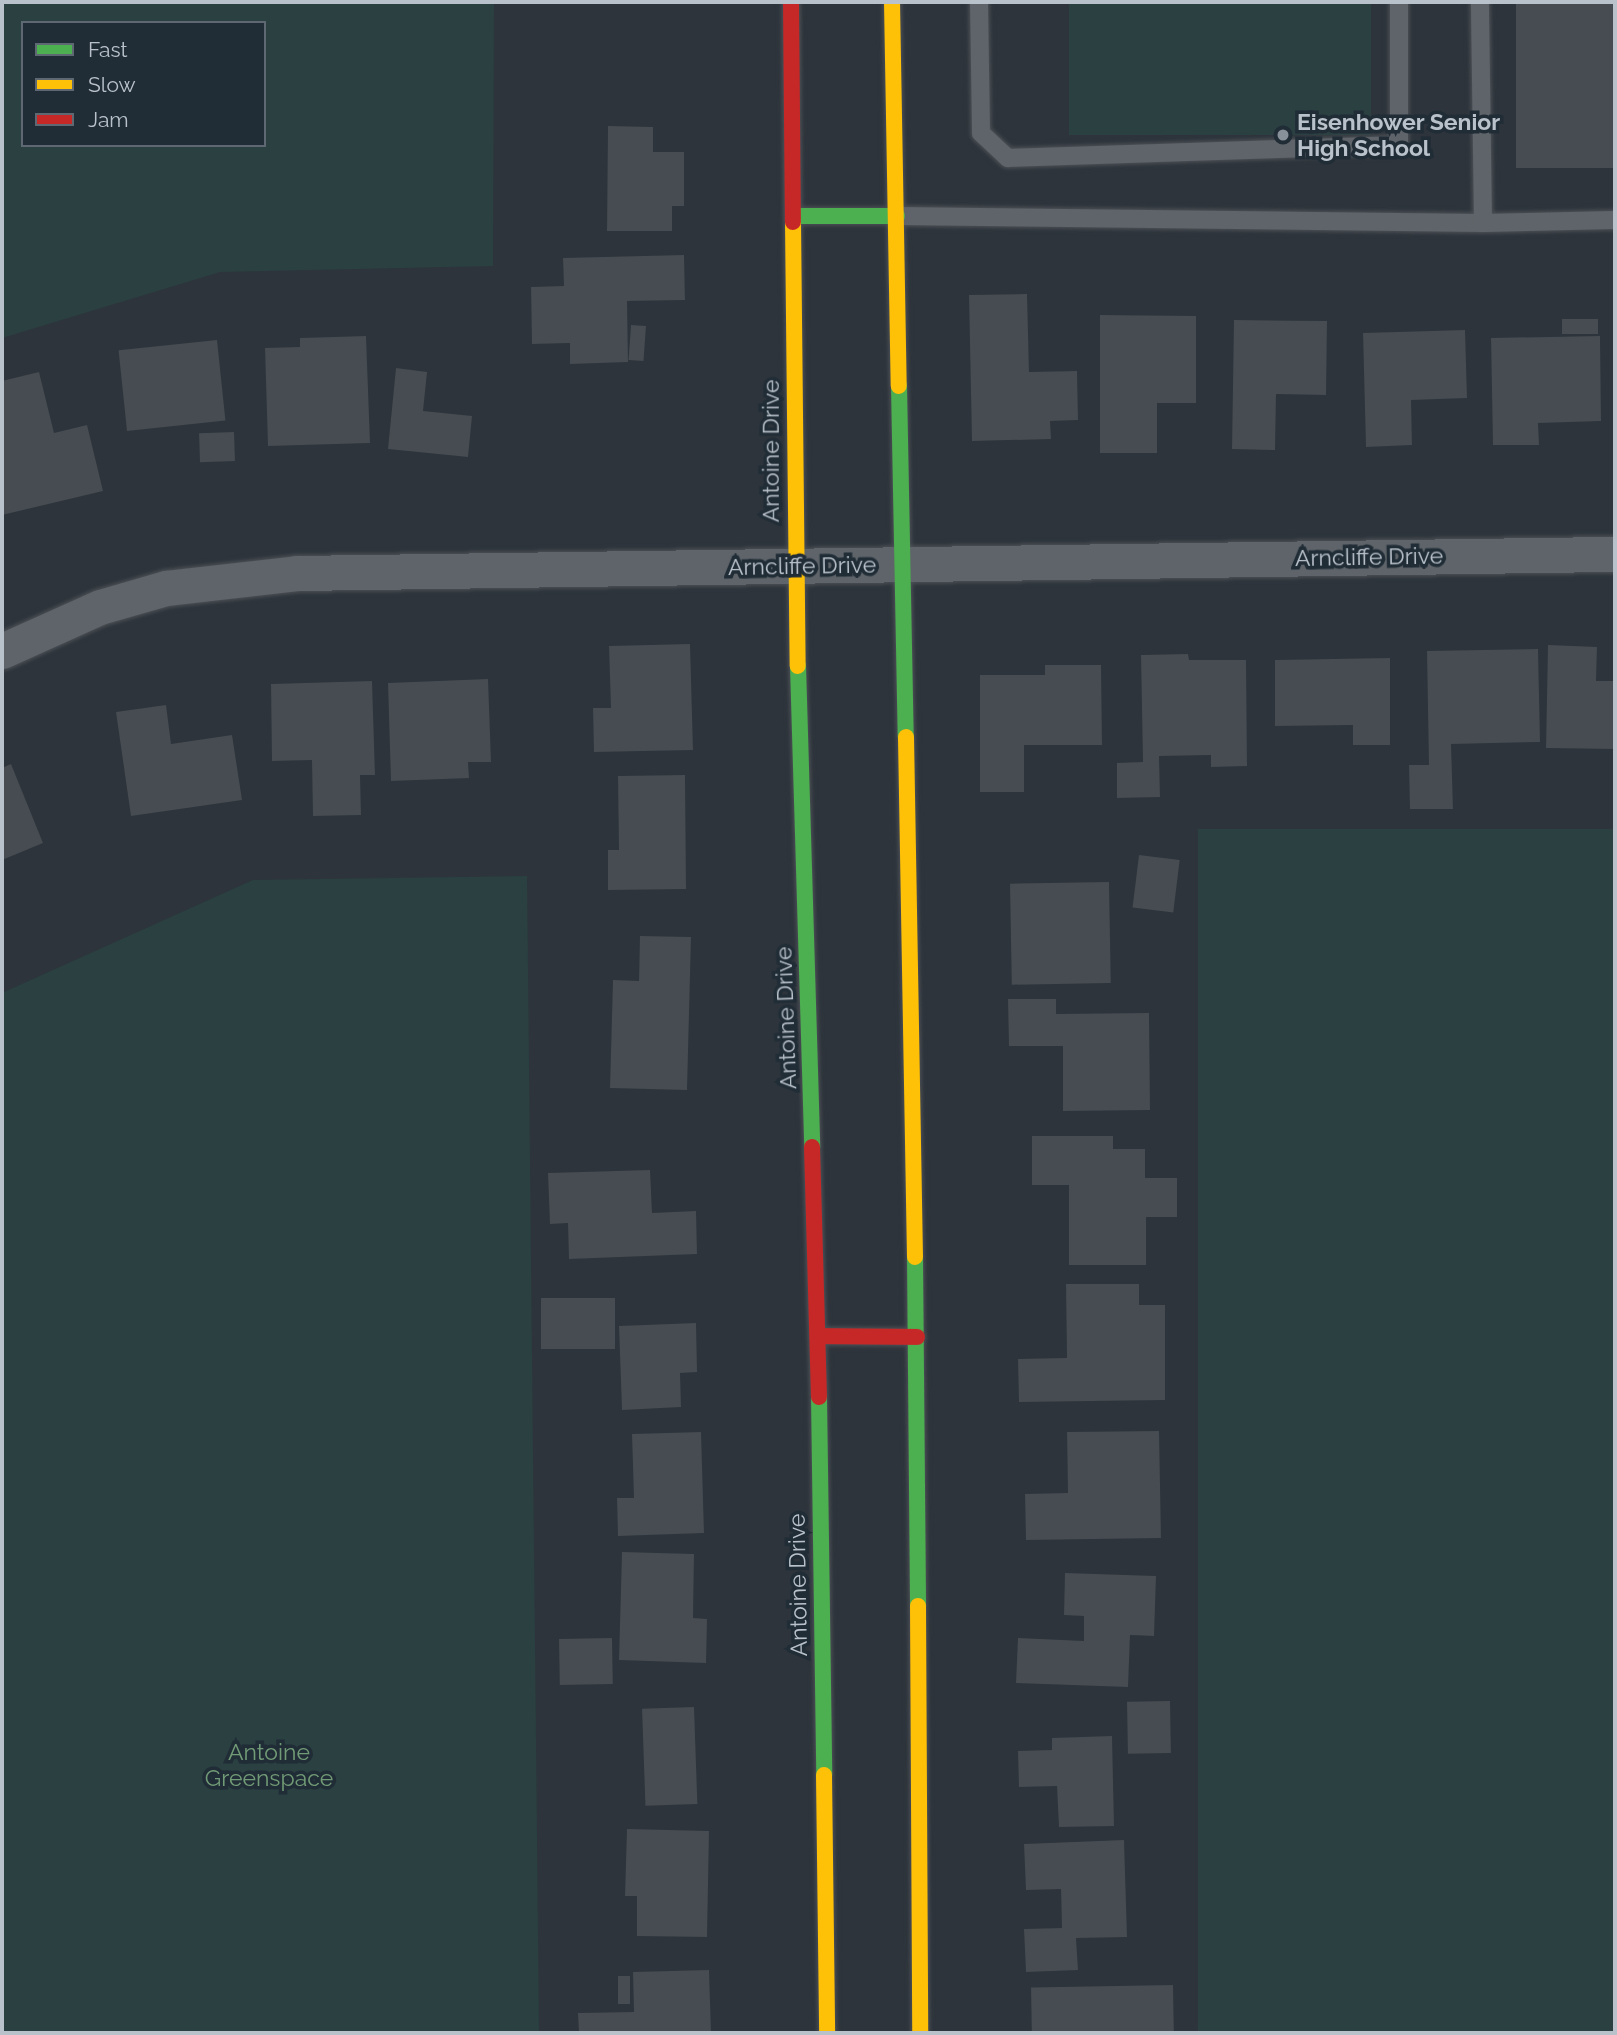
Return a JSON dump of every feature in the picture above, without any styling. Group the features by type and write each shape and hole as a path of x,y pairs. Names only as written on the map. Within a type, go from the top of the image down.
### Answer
{"main road":[{"name":"Antoine Drive","path":"792,2 795,566 818,1336 827,2033"},
{"path":"892,2 906,564 917,1337 920,2033"},
{"path":"793,216 897,216"},
{"path":"818,1336 917,1337"}],"street":[{"name":"Arncliffe Drive","path":"2,651 100,607 231,578 906,564 1615,554"}],"lane":[{"path":"979,2 981,133 1008,158 1399,145 1399,2"},
{"path":"1480,2 1483,223"},
{"path":"897,216 1483,223 1615,220"}],"green space":[{"path":"2,2 494,2 493,266 220,272 2,338"},
{"path":"1069,2 1371,2 1371,135 1069,135"},
{"path":"1198,829 1615,829 1615,2033 1198,2033"},
{"name":"Antoine Greenspace","path":"527,876 539,2033 2,2033 2,993 253,880"}],"building":[{"path":"1516,2 1615,2 1615,168 1516,168"},
{"path":"608,126 653,127 653,152 684,152 684,206 672,206 672,231 607,231"},
{"path":"684,255 685,300 627,301 628,362 570,364 570,343 532,344 531,287 564,286 563,258"},
{"path":"1027,294 1029,372 1077,371 1078,420 1050,421 1051,439 972,441 969,295"},
{"path":"1100,315 1196,316 1196,403 1157,403 1157,453 1100,453"},
{"path":"1562,319 1598,319 1598,334 1562,334"},
{"path":"1234,320 1327,321 1326,395 1276,394 1275,450 1232,449"},
{"path":"631,325 646,326 644,361 629,360"},
{"path":"1465,330 1467,398 1411,400 1412,445 1366,447 1363,333"},
{"path":"366,336 370,443 268,446 265,348 300,347 300,338"},
{"path":"1600,336 1601,421 1538,423 1539,445 1493,445 1491,338"},
{"path":"217,340 225,421 127,431 119,350"},
{"path":"396,368 427,372 423,411 472,416 468,457 388,449"},
{"path":"39,372 54,433 87,425 103,491 2,515 2,381"},
{"path":"234,432 235,461 200,462 199,433"},
{"path":"690,644 693,750 594,752 593,708 611,708 609,646"},
{"path":"1548,645 1597,647 1596,681 1615,681 1615,749 1546,748"},
{"path":"1538,649 1540,742 1451,744 1453,809 1410,809 1409,765 1429,765 1427,651"},
{"path":"1188,654 1189,660 1246,660 1247,766 1211,767 1211,755 1159,756 1160,797 1117,798 1117,763 1143,762 1141,655"},
{"path":"1390,658 1390,745 1353,745 1353,725 1275,726 1275,660"},
{"path":"1045,665 1101,665 1102,745 1024,745 1024,792 980,792 980,675 1045,675"},
{"path":"488,679 491,762 468,762 469,778 391,781 388,683"},
{"path":"372,681 375,775 360,775 361,815 313,816 312,760 272,761 271,684"},
{"path":"166,705 171,744 232,735 242,800 131,816 116,712"},
{"path":"11,764 43,843 2,860 2,768"},
{"path":"685,775 686,889 608,890 608,850 619,850 618,776"},
{"path":"1139,855 1180,860 1173,913 1133,908"},
{"path":"1109,882 1111,983 1012,985 1010,884"},
{"path":"640,936 691,937 687,1090 610,1088 613,980 639,981"},
{"path":"1008,999 1056,999 1056,1014 1149,1013 1150,1110 1063,1111 1063,1046 1009,1046"},
{"path":"1032,1136 1113,1136 1113,1149 1145,1149 1145,1178 1177,1178 1177,1217 1146,1217 1146,1265 1069,1265 1069,1185 1032,1185"},
{"path":"650,1170 652,1213 696,1211 697,1254 569,1259 568,1223 550,1224 548,1173"},
{"path":"1066,1284 1139,1284 1139,1305 1165,1305 1165,1400 1019,1402 1018,1359 1067,1358"},
{"path":"541,1298 615,1298 615,1349 541,1349"},
{"path":"696,1323 697,1372 680,1373 681,1407 622,1410 619,1326"},
{"path":"1159,1431 1161,1538 1026,1540 1025,1494 1068,1493 1067,1432"},
{"path":"701,1432 704,1533 618,1536 617,1498 634,1498 632,1434"},
{"path":"622,1552 694,1554 693,1618 707,1619 706,1663 619,1660"},
{"path":"1065,1573 1156,1576 1154,1636 1130,1635 1128,1687 1016,1683 1018,1638 1084,1641 1084,1616 1064,1615"},
{"path":"612,1638 613,1684 560,1685 559,1639"},
{"path":"1170,1701 1171,1753 1128,1754 1127,1702"},
{"path":"694,1707 697,1804 645,1806 642,1709"},
{"path":"1112,1736 1114,1826 1059,1827 1057,1786 1019,1787 1018,1751 1052,1750 1052,1738"},
{"path":"627,1829 709,1831 707,1937 637,1936 637,1896 625,1896"},
{"path":"1124,1840 1127,1937 1076,1938 1078,1970 1026,1972 1024,1929 1062,1928 1061,1889 1026,1890 1024,1844"},
{"path":"709,1970 711,2033 579,2033 578,2013 634,2012 633,1972"},
{"path":"618,1976 630,1976 630,2004 618,2004"},
{"path":"1173,1985 1174,2033 1032,2033 1031,1987"}],"traffic: fast":[{"path":"793,216 897,216"},
{"path":"899,386 906,737"},
{"path":"798,666 812,1147"},
{"path":"915,1257 918,1606"},
{"path":"819,1397 824,1775"}],"traffic: slow":[{"path":"892,2 899,386"},
{"path":"793,222 798,666"},
{"path":"906,737 915,1257"},
{"path":"918,1606 920,2033"},
{"path":"824,1775 827,2033"}],"traffic: jam":[{"path":"791,2 793,222"},
{"path":"812,1147 819,1397"},
{"path":"818,1336 917,1337"}],"place":[{"name":"Eisenhower Senior High School","path":"1283,135"}]}
